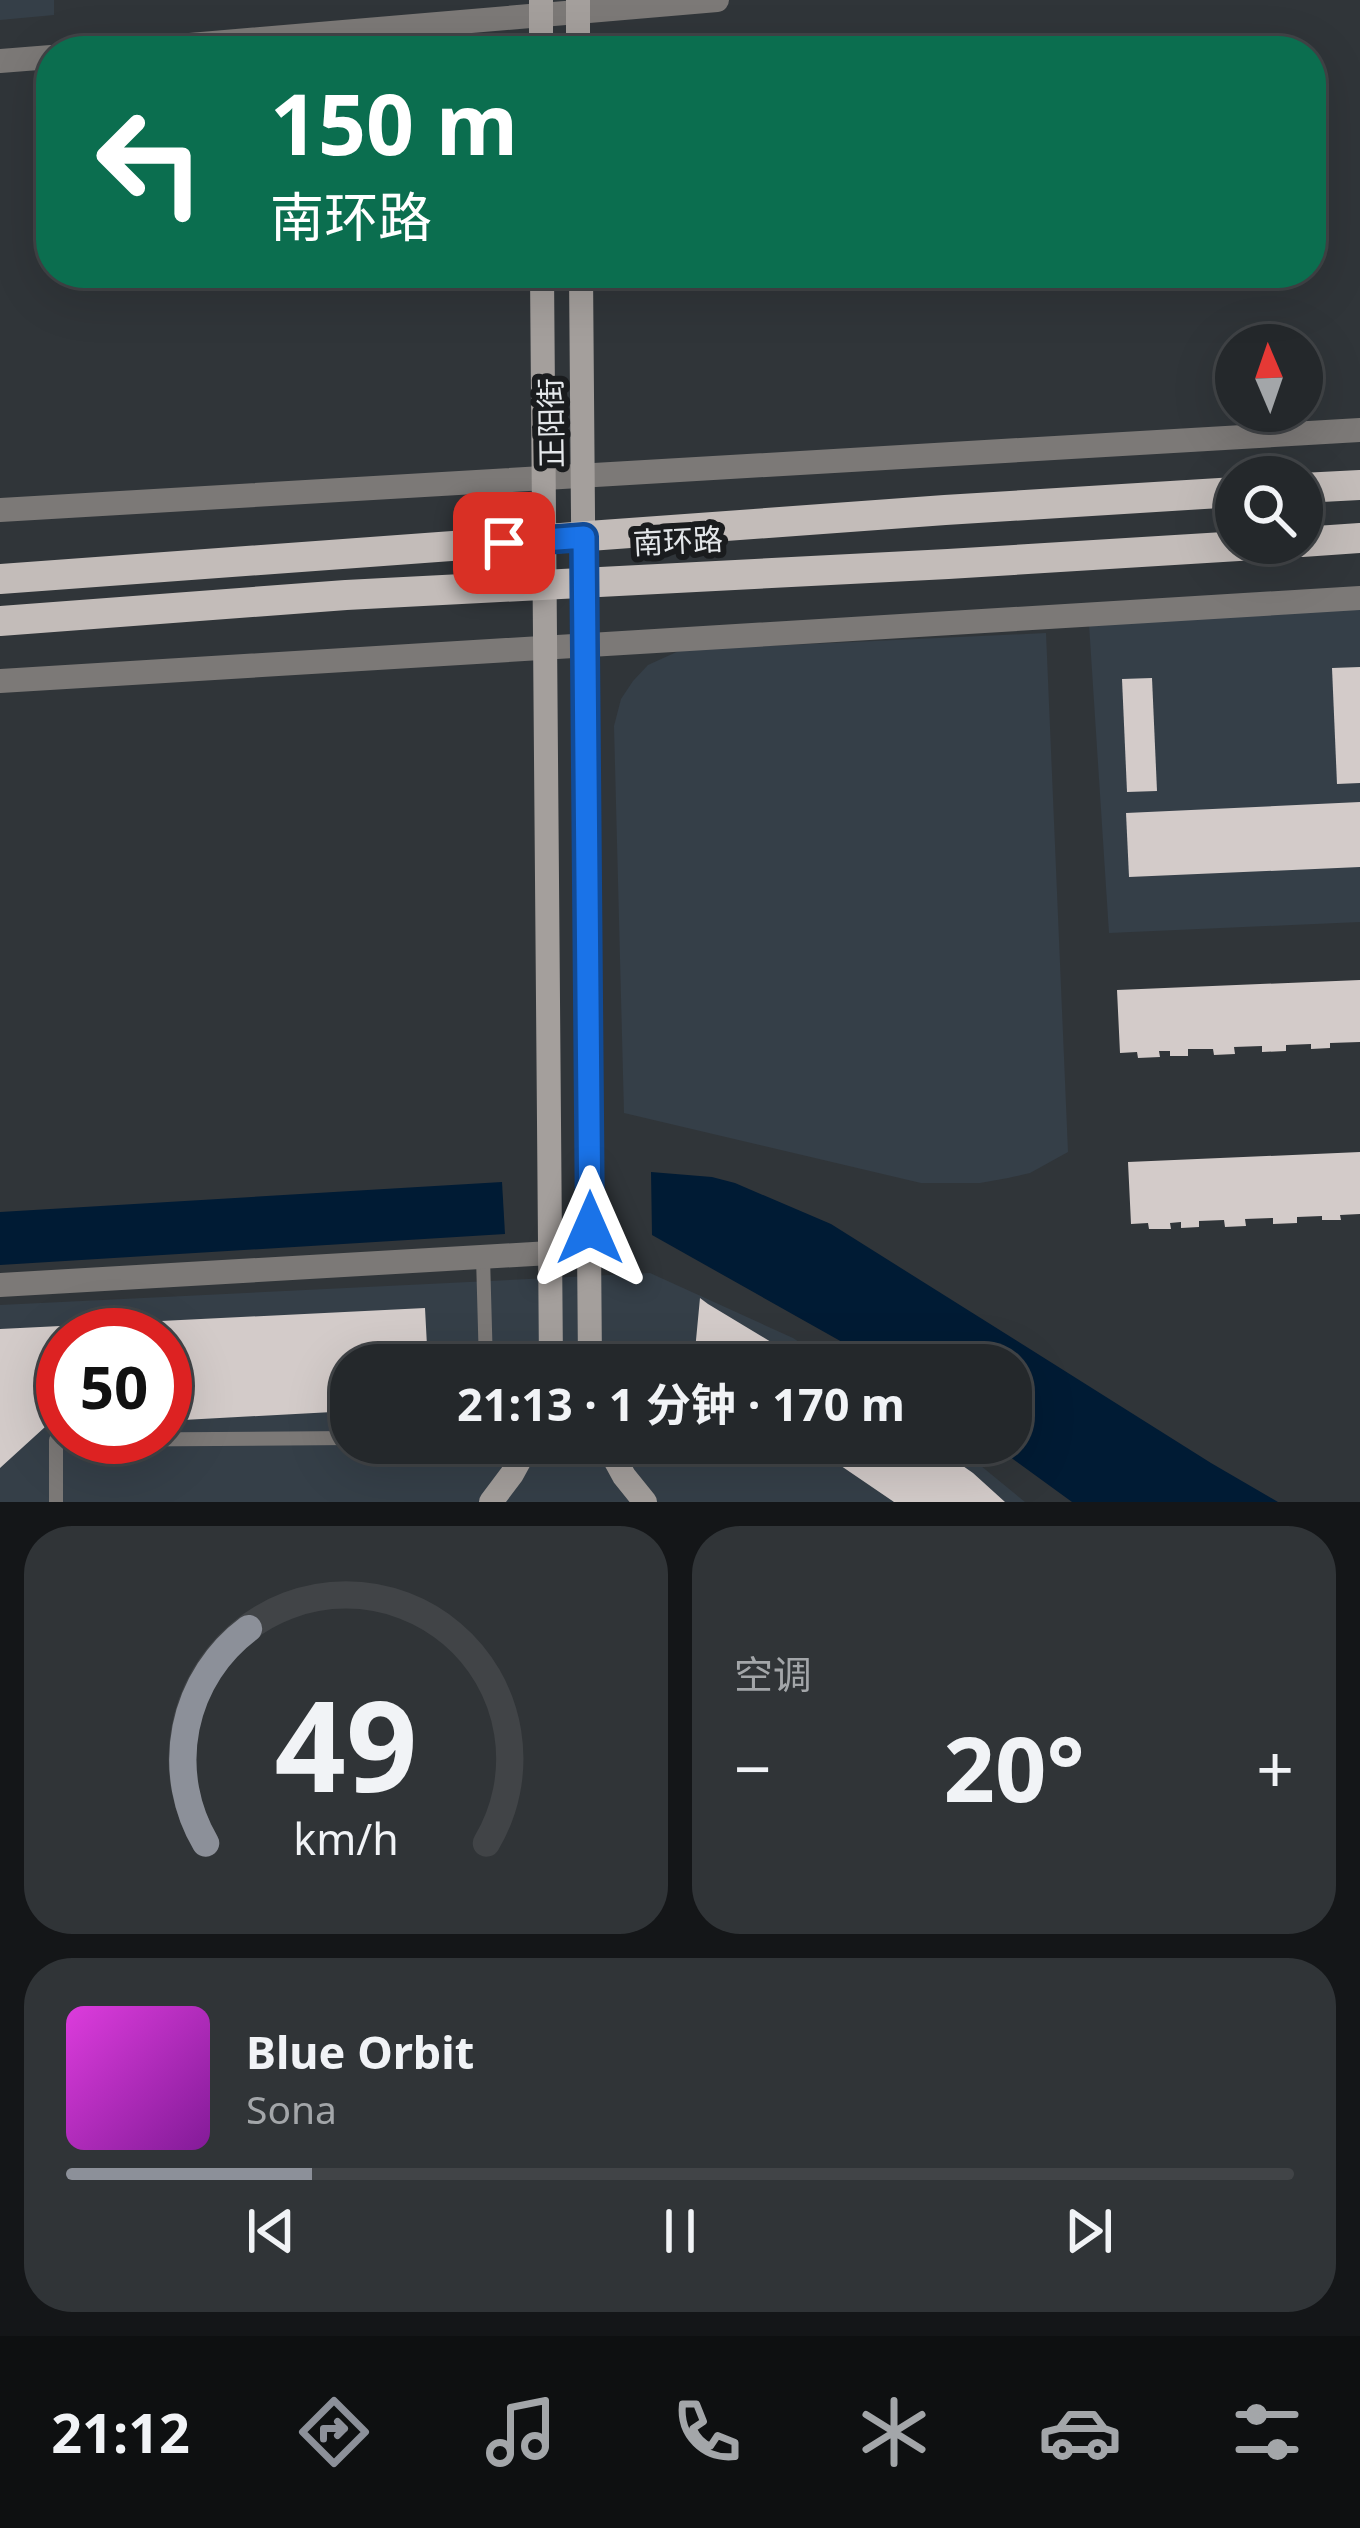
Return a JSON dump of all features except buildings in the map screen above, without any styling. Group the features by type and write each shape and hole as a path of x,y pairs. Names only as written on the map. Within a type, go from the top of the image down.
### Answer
{"main road":[{"name":"正阳街","path":"542,288 551,1344"},
{"name":"正阳街","path":"580,288 590,1344"},
{"path":"1323,487 1360,484"},
{"name":"南环路","path":"0,580 1215,493"},
{"path":"1323,541 1360,538"},
{"name":"南环路","path":"0,621 346,596 1215,547"},
{"path":"491,1502 517,1464"},
{"path":"617,1464 645,1502"}],"street":[{"path":"267,36 541,8 717,0"},
{"path":"0,61 36,58"},
{"path":"0,510 1360,430"},
{"path":"0,681 1360,598"},
{"path":"0,1285 550,1253"}],"lane":[{"path":"483,1257 485,1344"},
{"path":"56,1502 56,1440 330,1438"}],"shaded area":[{"path":"0,0 54,0 54,15 0,20"},
{"path":"1360,609 1360,922 1109,933 1089,624"},
{"path":"1046,633 1068,1152 1030,1173 1008,1178 921,1183 624,1113 614,726 621,699 633,681 648,665 681,650"},
{"path":"650,1273 802,1344 330,1344 330,1464 979,1464 1025,1502 0,1502 0,1305"}],"water":[{"path":"651,1172 735,1183 831,1224 1022,1344 846,1344 652,1235"},
{"path":"502,1182 505,1234 0,1265 0,1212"},
{"path":"1032,1350 1278,1502 1072,1502 1020,1464 1032,1464"}],"route":[{"path":"504,543 584,537 590,1228"}]}
